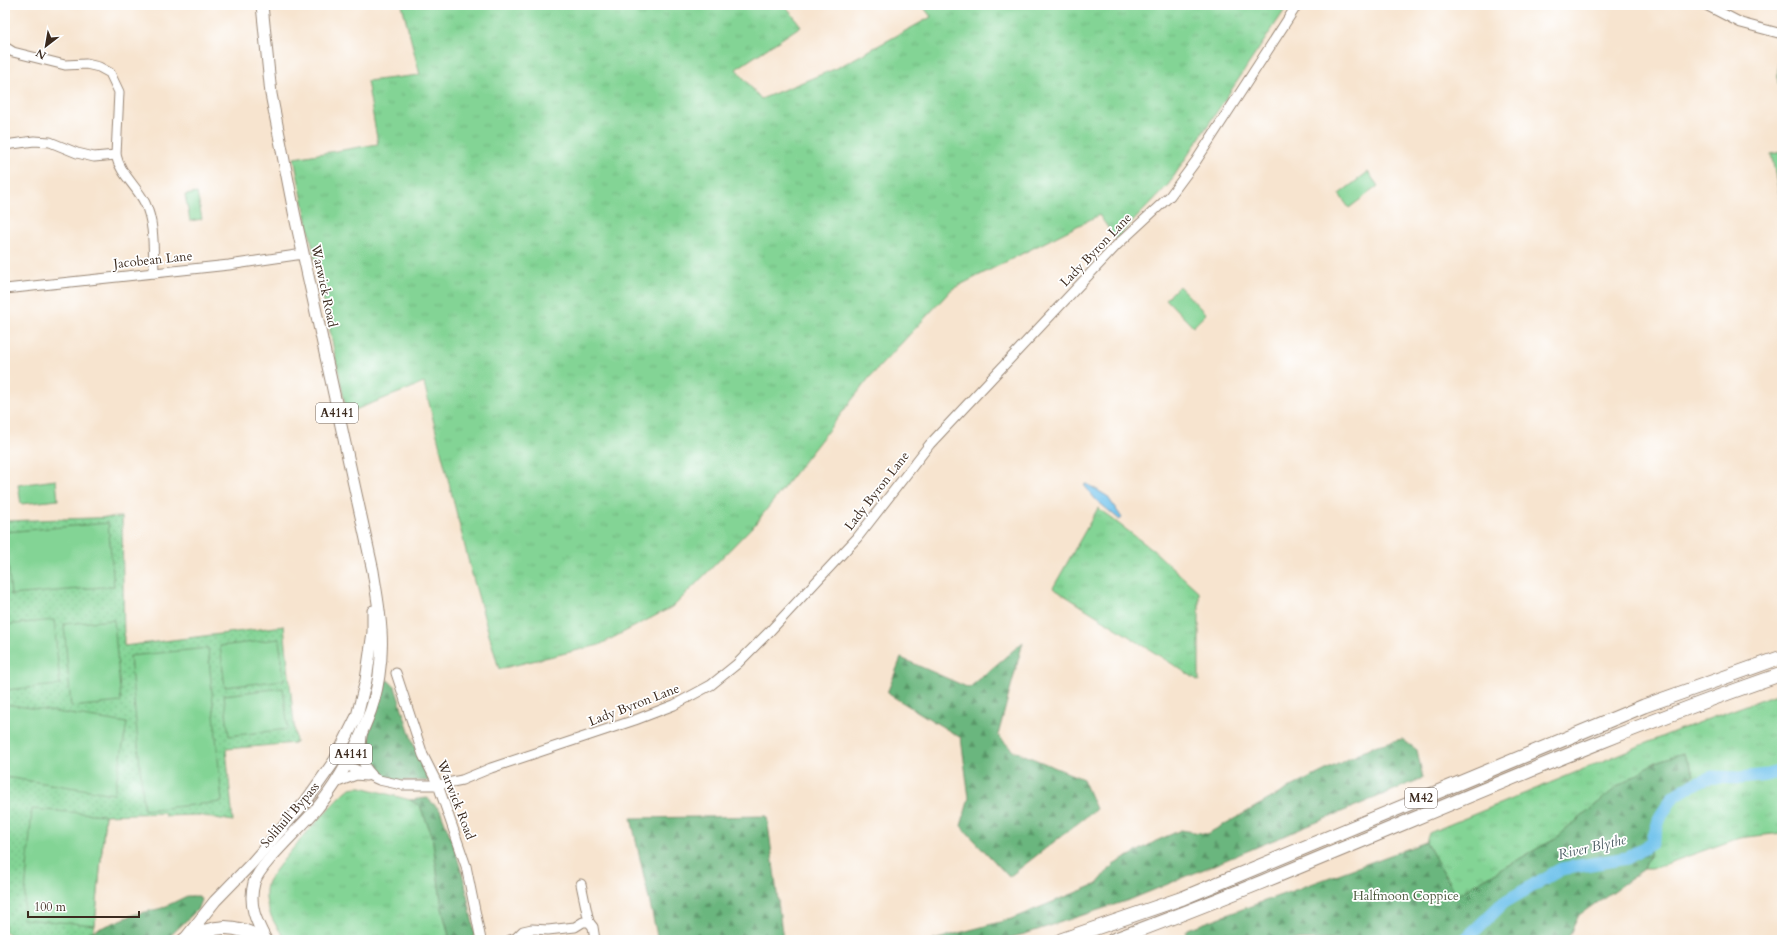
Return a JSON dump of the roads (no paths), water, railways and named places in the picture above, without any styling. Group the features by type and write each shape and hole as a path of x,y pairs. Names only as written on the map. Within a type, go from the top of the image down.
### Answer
{"highway":[{"name":"M42","path":"1061,940 1183,898 1644,706 1782,657"},
{"name":"M42","path":"1113,940 1250,887 1651,721 1782,674"},
{"path":"184,940 212,928 235,927 250,932 263,940"}],"main road":[{"name":"Warwick Road","path":"262,5 271,94 303,254 373,571"},
{"name":"Solihull Bypass","path":"266,940 251,908 254,881 264,866 317,809 335,783 346,765 363,730 373,700 381,657 381,631 373,571"},
{"name":"Solihull Bypass","path":"184,940 215,901 285,826 335,760 357,716 366,680 373,632 373,571"},
{"path":"285,826 300,815 326,785 339,766 346,765"}],"street":[{"name":"Lady Byron Lane","path":"346,765 375,778 402,785 438,785 462,780 491,768 612,728 674,705 711,685 737,664 770,631 857,538 930,444 1117,245 1170,196 1196,161 1297,5"},
{"path":"1706,5 1741,23 1782,34"},
{"path":"5,47 13,52 65,65 86,64 99,67 110,73 119,92 116,155 118,163 127,179 144,200 149,212 151,221 154,273"},
{"path":"5,145 34,141 50,142 77,153 94,157 116,155"},
{"name":"Jacobean Lane","path":"5,289 154,273 303,254"},
{"name":"Warwick Road","path":"396,673 423,755 438,785 466,866 482,940"},
{"path":"363,730 360,753 362,763 375,778"},
{"path":"335,783 356,775 375,778"},
{"path":"581,884 588,922 593,927 595,940"},
{"path":"510,940 516,938 523,931 532,929 548,930 575,927 583,922 588,922"}],"water":[{"path":"1087,484 1107,496 1122,518 1120,520 1096,500 1084,485"}],"waterway":[{"name":"River Blythe","path":"1465,940 1503,903 1561,869 1627,858 1652,843 1660,817 1674,796 1692,785 1712,777 1740,778 1767,775 1782,771"}],"park label":[{"name":"Halfmoon Coppice","path":"1406,896"}]}
